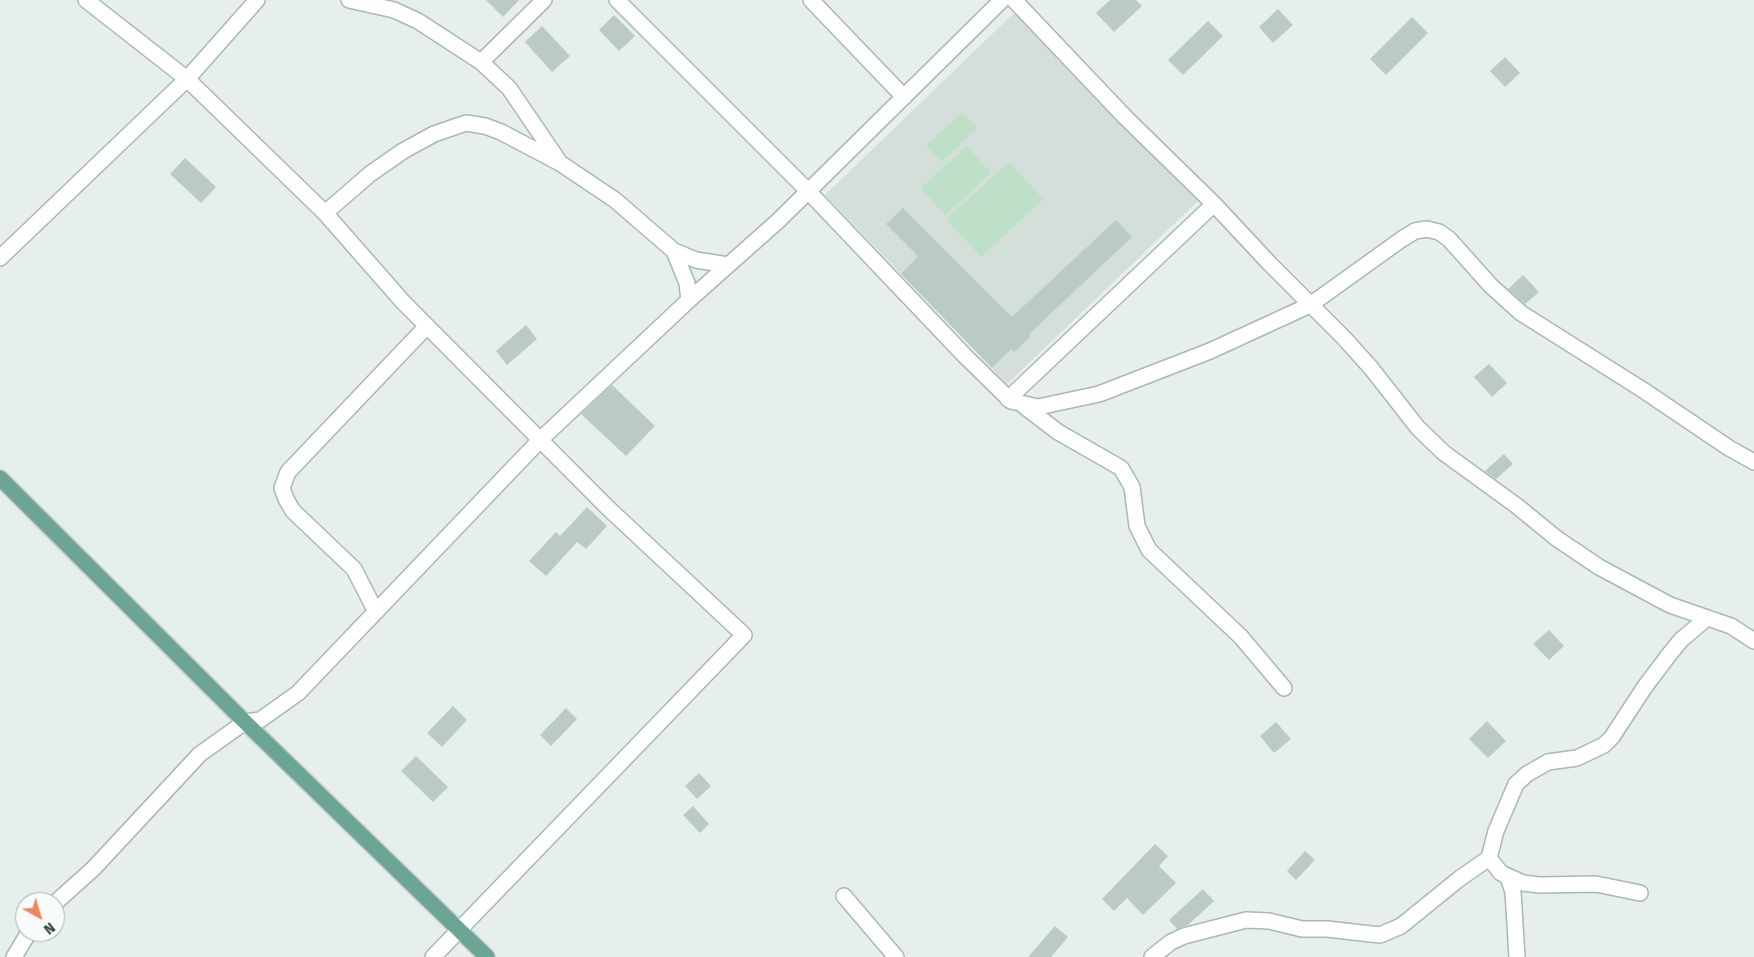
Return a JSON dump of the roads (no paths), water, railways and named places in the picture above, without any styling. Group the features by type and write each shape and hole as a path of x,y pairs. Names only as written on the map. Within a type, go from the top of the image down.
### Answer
{"main road":[{"path":"0,478 244,722 460,928 487,957"}],"street":[{"path":"86,0 187,79 325,213 403,302 608,508 744,635 433,957"},
{"path":"0,258 187,79 257,0"},
{"path":"349,0 394,10 418,21 481,62 509,88 560,163"},
{"path":"481,62 544,0"},
{"path":"617,0 808,191 1008,399 1023,405 1038,407 1099,394 1210,351 1310,305 1415,231 1427,229 1439,232 1449,239 1491,286 1521,313 1643,390 1729,448 1754,462"},
{"path":"812,0 904,97"},
{"path":"65,894 93,869 200,754 244,722 260,720 298,693 541,439 808,191 1002,0"},
{"path":"1014,0 1125,117 1214,204 1370,368 1418,428 1444,453 1517,506 1556,538 1599,567 1670,605 1731,626 1754,641"},
{"path":"325,213 370,174 403,151 434,134 466,123 486,126 501,132 560,163 614,200 674,251 696,260 728,265"},
{"path":"1008,399 1214,204"},
{"path":"674,251 686,283 689,300"},
{"path":"376,612 354,568 293,511 282,488 288,472 427,326"},
{"path":"1023,405 1058,432 1121,468 1132,487 1137,526 1149,550 1241,637 1284,688"},
{"path":"1152,957 1171,942 1184,936 1246,920 1269,921 1302,929 1327,929 1380,935 1391,932 1489,858 1496,831 1516,784 1527,774 1548,762 1577,758 1604,745 1612,737 1644,688 1668,656 1681,640 1707,618"},
{"path":"1489,858 1508,877 1522,883 1540,886 1596,884 1640,892"},
{"path":"1508,877 1513,892 1517,957"},
{"path":"844,896 896,957"},
{"path":"14,957 23,942"}]}
